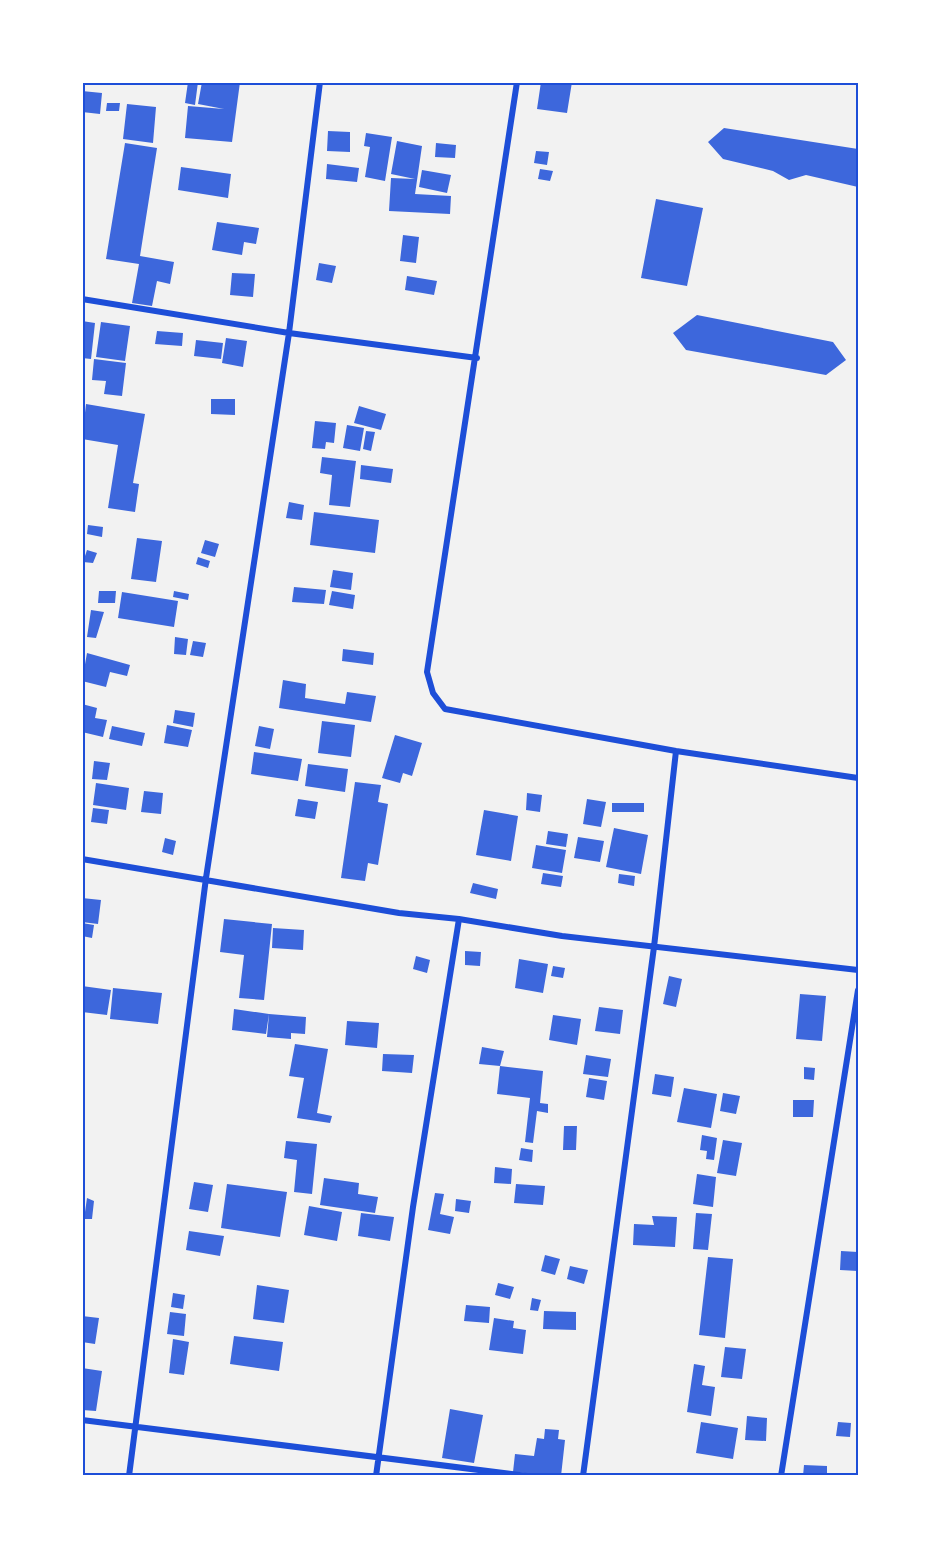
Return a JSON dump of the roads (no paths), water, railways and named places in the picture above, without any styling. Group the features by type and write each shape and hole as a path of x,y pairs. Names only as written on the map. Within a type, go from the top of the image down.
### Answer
{"street":[{"path":"129,1476 206,878 289,333 320,82"},
{"path":"517,82 477,358 427,672 433,693 445,709 676,751 858,778"},
{"path":"82,299 289,333 477,358"},
{"path":"583,1476 654,947 676,751"},
{"path":"82,859 206,878 399,913 459,919 562,936 858,970"},
{"path":"376,1476 413,1208 459,919"},
{"path":"781,1476 858,990"},
{"path":"82,1420 379,1455 527,1476"}]}
